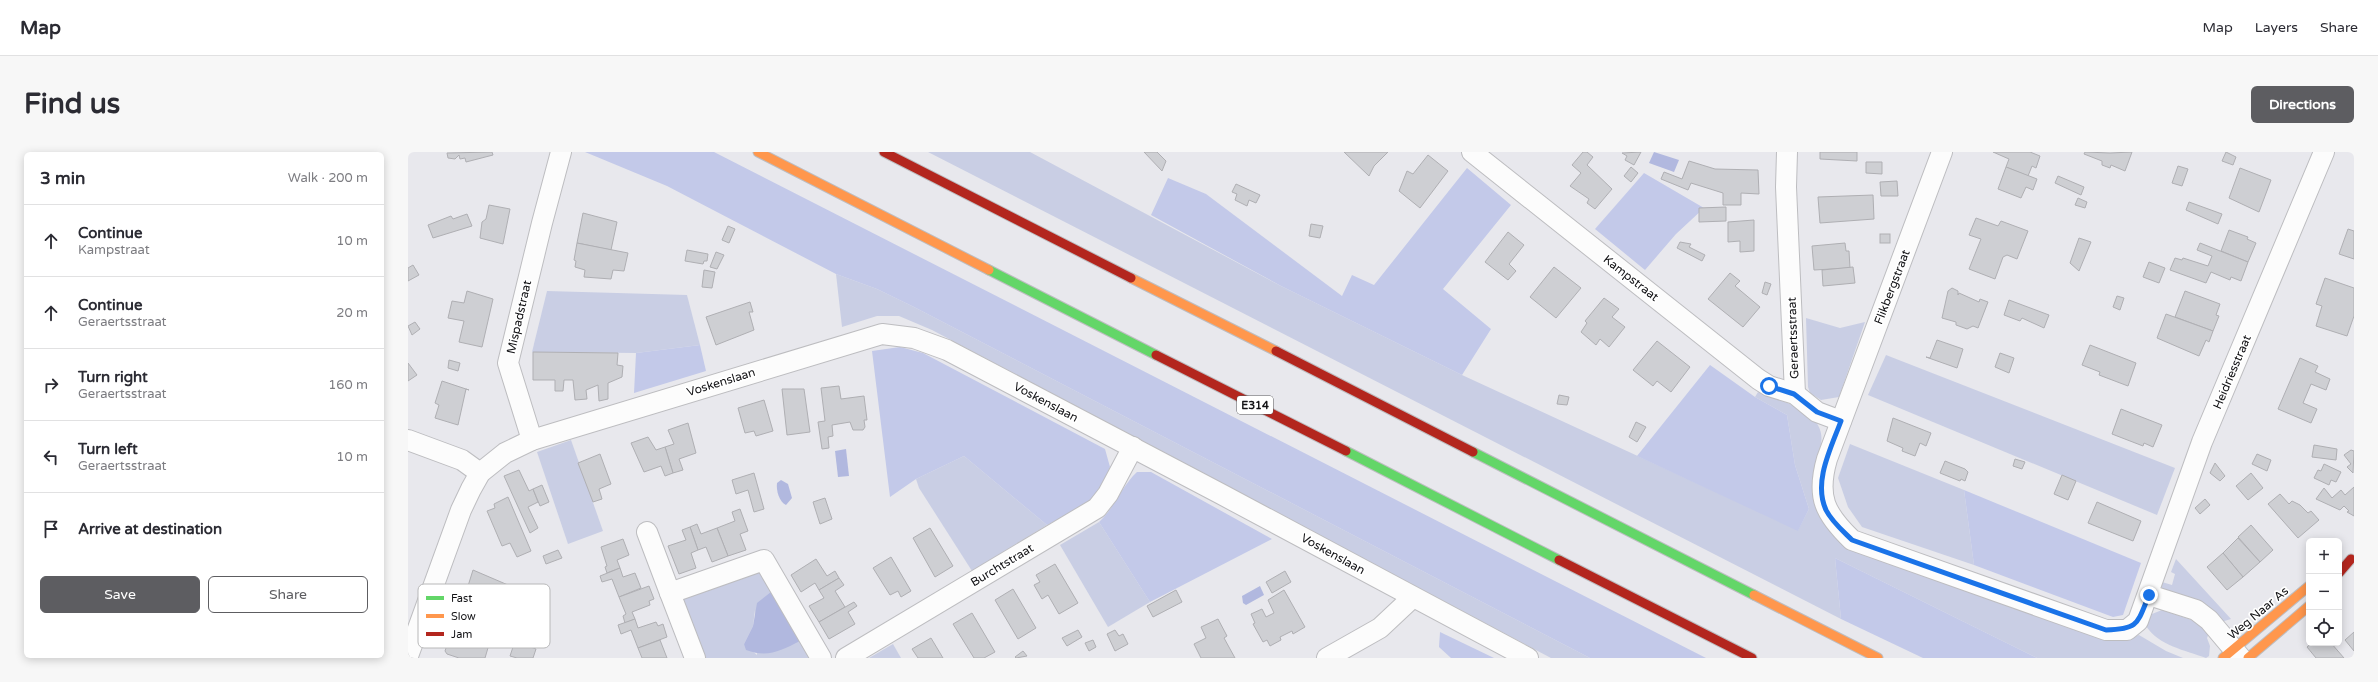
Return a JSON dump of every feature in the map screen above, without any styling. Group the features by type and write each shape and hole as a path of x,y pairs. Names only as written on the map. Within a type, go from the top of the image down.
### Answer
{"main road":[{"name":"E314","path":"758,152 1752,658"},
{"path":"884,152 1878,658"},
{"path":"2342,564 2353,558"},
{"path":"2342,570 2353,558"},
{"name":"Weg Naar As","path":"2236,656 2306,589"},
{"path":"2236,656 2306,608"}],"street":[{"name":"Mispadstraat","path":"532,440 508,363 561,152"},
{"name":"Kampstraat","path":"1472,152 1758,379 1769,386 1794,394"},
{"name":"Geraertsstraat","path":"1787,152 1786,187 1794,394 1817,412 1841,421"},
{"name":"Flikbergstraat","path":"1841,421 1942,152"},
{"name":"Heidriesstraat","path":"2149,595 2202,442 2324,152"},
{"name":"Voskenslaan","path":"532,440 882,334 914,338 947,350 1133,447 1412,598 1528,658"},
{"path":"1841,421 1821,482 1826,509 1836,524 1852,540 2106,630 2126,630 2138,621 2149,595 2196,610 2209,620 2236,656"},
{"path":"408,440 462,460 480,473"},
{"path":"434,584 460,510 480,473 505,453 532,440"},
{"name":"Burchtstraat","path":"846,658 1097,508 1108,494 1133,447"},
{"path":"647,532 695,658"},
{"path":"670,593 764,560 821,658"},
{"path":"1327,658 1380,628 1412,598"},
{"path":"408,656 418,628"}],"shaded area":[{"path":"585,152 714,152 1706,658 1590,658 914,307 877,289 836,274 667,186"},
{"path":"928,152 1030,152 1281,286 1462,375 1798,530 1809,509 1795,465 1787,415 1755,397 1758,392 1787,403 1804,411 1819,427 1821,443 1813,480 1813,495 1817,509 1833,534 2127,639 2139,635 2166,651 2183,658 2037,658 1835,558 1841,619"},
{"path":"1654,152 1679,160 1674,172 1649,163"},
{"path":"1467,168 1511,205 1443,289 1491,329 1462,375 1281,286 1151,215 1168,178 1206,194 1342,296 1352,275 1374,285"},
{"path":"1644,173 1704,208 1676,234 1645,270 1595,229"},
{"path":"836,274 877,289 914,307 1590,658 1551,658 932,330 899,316 877,316 842,327"},
{"path":"547,291 687,295 700,345 636,353 532,352"},
{"path":"1806,318 1840,328 1865,322 1839,397 1821,400 1810,393 1808,387"},
{"path":"700,345 706,371 634,393 636,353"},
{"path":"900,347 923,353 1105,449 1110,467 1102,485 1088,504 1047,525 964,456 916,479 890,497 872,351"},
{"path":"1886,355 2175,468 2157,515 1868,395"},
{"path":"1710,365 1755,397 1787,415 1795,465 1809,509 1798,531 1637,456"},
{"path":"571,440 603,531 568,544 537,452"},
{"path":"1850,444 1964,490 1974,565 1862,527 1848,507 1838,478"},
{"path":"846,449 849,476 838,477 835,451"},
{"path":"964,456 1047,525 972,571 919,488 916,479"},
{"path":"1137,472 1151,472 1272,539 1150,602 1099,522"},
{"path":"781,480 788,484 792,498 786,505 780,499 777,489 777,483"},
{"path":"1964,490 2141,563 2123,615 2113,617 1974,565"},
{"path":"1099,522 1150,602 1108,627 1060,545"},
{"path":"1835,558 2037,658 1923,658 1841,619"},
{"path":"2176,559 2231,619 2221,622 2165,593 2162,588 2162,582 2172,585 2175,574 2171,572"},
{"path":"755,570 764,573 813,658 700,658 681,597","holes":["755,610 757,655 744,644 753,626"]},
{"path":"1260,586 1264,595 1246,605 1243,603 1242,596"},
{"path":"771,592 800,641 774,652 761,653 746,650 744,644 753,626 757,603"},
{"path":"2162,610 2197,622 2209,633 2207,638 2210,646 2209,656 2206,658 2165,643 2151,633 2146,626 2152,614"},
{"path":"1440,632 1494,658 1451,658 1439,647"},
{"path":"893,644 901,658 869,658"}],"building":[{"path":"492,152 493,155 466,162 465,158 460,159 459,155 455,159 448,158 447,153"},
{"path":"1144,152 1157,152 1166,161 1162,171"},
{"path":"1344,152 1388,152 1374,166 1369,176"},
{"path":"1583,152 1587,152 1593,157 1587,165 1612,189 1595,209 1587,203 1589,199 1570,186 1581,173 1572,165"},
{"path":"1641,152 1634,165 1625,160 1627,156 1622,153"},
{"path":"1820,152 1857,152 1857,161 1820,159"},
{"path":"1993,152 2030,152 2040,156 2036,168 2032,166 2028,176 2006,167 2009,159"},
{"path":"2085,152 2132,152 2125,171 2111,165 2110,168 2102,165 2102,161 2084,154"},
{"path":"2226,152 2236,157 2233,165 2222,161"},
{"path":"1428,155 1448,171 1420,208 1399,191 1407,171 1413,174"},
{"path":"1689,161 1715,169 1758,170 1759,194 1741,193 1741,205 1723,205 1723,193 1691,183 1688,190 1661,179 1664,172 1682,179"},
{"path":"1866,162 1882,162 1882,174 1866,173"},
{"path":"2178,166 2188,169 2182,186 2172,183"},
{"path":"1631,167 1638,173 1631,182 1624,176"},
{"path":"2006,167 2037,179 2033,190 2026,187 2021,198 1998,189"},
{"path":"2240,168 2271,180 2259,212 2229,198"},
{"path":"2058,176 2084,187 2081,195 2055,183"},
{"path":"1897,181 1898,196 1881,196 1880,182"},
{"path":"1236,184 1260,195 1256,203 1249,200 1247,206 1235,200 1237,194 1232,192"},
{"path":"1873,195 1874,219 1820,223 1818,197"},
{"path":"2078,198 2087,202 2085,208 2075,205"},
{"path":"2189,202 2222,214 2218,224 2186,210"},
{"path":"489,205 510,209 503,244 480,238 482,222 486,219"},
{"path":"1726,207 1726,221 1699,222 1699,208"},
{"path":"583,213 617,222 611,250 577,243"},
{"path":"467,214 472,226 433,238 428,225 451,216 453,219"},
{"path":"1976,218 1998,226 2001,221 2028,231 2017,259 2007,255 2003,257 1995,279 1969,269 1981,239 1969,235"},
{"path":"1754,220 1754,251 1740,252 1740,241 1728,242 1728,222"},
{"path":"1311,224 1323,226 1320,238 1309,236"},
{"path":"728,226 735,229 729,243 722,240"},
{"path":"2348,229 2354,231 2354,259 2339,254"},
{"path":"2229,230 2248,237 2247,239 2256,243 2248,262 2221,251"},
{"path":"1508,232 1524,245 1509,264 1516,271 1508,280 1485,262"},
{"path":"1880,234 1890,234 1890,243 1880,243"},
{"path":"2079,238 2091,242 2079,271 2070,263"},
{"path":"1680,242 1691,244 1689,247 1705,255 1702,261 1677,248"},
{"path":"577,243 628,253 624,271 613,270 611,279 584,277 585,270 575,267 576,261 574,260"},
{"path":"1845,243 1846,251 1849,251 1850,268 1814,270 1812,246"},
{"path":"2200,243 2248,262 2241,281 2231,277 2230,280 2211,272 2206,283 2170,270 2175,258 2182,260 2183,258 2208,266 2212,256 2197,250"},
{"path":"687,250 708,254 707,261 704,261 703,264 685,261"},
{"path":"716,252 724,255 717,269 710,267"},
{"path":"2149,262 2165,268 2159,283 2143,277"},
{"path":"413,265 419,275 408,281 408,268"},
{"path":"1554,267 1581,288 1556,318 1530,297"},
{"path":"1853,267 1855,283 1823,286 1822,270"},
{"path":"704,270 715,272 712,288 702,287"},
{"path":"1730,273 1740,281 1735,286 1760,307 1743,327 1708,299"},
{"path":"2325,278 2354,288 2354,316 2347,336 2316,326 2322,306 2316,304"},
{"path":"1765,282 1771,284 1767,295 1762,293"},
{"path":"1952,288 1958,291 1958,295 1959,293 1979,302 1980,299 1988,302 1978,328 1973,326 1967,329 1956,325 1956,322 1942,318 1948,291"},
{"path":"467,291 493,299 482,347 459,342 464,321 448,318 452,301 464,303"},
{"path":"2185,291 2220,304 2216,315 2219,316 2213,331 2175,317"},
{"path":"2117,296 2124,298 2120,310 2113,307"},
{"path":"1604,298 1619,309 1612,317 1625,327 1609,347 1600,339 1596,345 1581,332 1587,323 1585,321"},
{"path":"2009,300 2049,315 2044,328 2022,318 2020,321 2004,315"},
{"path":"750,302 753,312 749,312 754,330 716,345 706,317"},
{"path":"2166,314 2213,331 2209,342 2206,340 2199,356 2157,338"},
{"path":"415,322 420,329 412,335 408,326"},
{"path":"1937,340 1963,349 1957,368 1926,357 1930,358"},
{"path":"1657,341 1690,367 1671,392 1657,381 1653,386 1633,370"},
{"path":"2090,345 2136,363 2128,386 2099,375 2100,372 2082,365"},
{"path":"533,352 618,353 617,365 623,366 622,377 608,383 608,399 599,401 598,385 586,390 587,399 575,400 573,380 564,380 563,391 555,391 555,380 533,380"},
{"path":"2000,353 2014,358 2009,373 1995,367"},
{"path":"2300,358 2318,366 2315,372 2330,379 2326,390 2311,384 2303,403 2317,409 2311,423 2278,409"},
{"path":"449,360 460,363 458,371 448,368"},
{"path":"408,363 417,375 408,381"},
{"path":"442,381 466,389 458,425 435,418 439,405 435,403"},
{"path":"839,386 841,399 864,396 867,420 864,420 865,427 863,430 853,430 850,422 832,425 833,436 828,437 829,448 822,449 818,422 825,421 821,388"},
{"path":"782,389 804,389 810,432 787,435"},
{"path":"1559,395 1569,397 1567,405 1557,404"},
{"path":"764,400 773,431 756,436 754,431 745,433 738,408"},
{"path":"2121,409 2162,425 2153,447 2144,443 2143,446 2112,434"},
{"path":"1893,418 1931,433 1926,446 1920,443 1915,456 1902,451 1903,448 1887,441"},
{"path":"1636,422 1646,427 1637,442 1629,437"},
{"path":"688,423 696,453 679,459 683,470 673,473 665,447 674,444 668,430"},
{"path":"648,437 656,450 665,447 673,473 665,476 661,466 644,472 631,443"},
{"path":"2314,445 2337,449 2336,460 2312,457"},
{"path":"2351,450 2354,451 2353,473 2347,467 2351,464 2344,455"},
{"path":"600,454 611,484 599,489 602,499 593,502 578,463"},
{"path":"2257,454 2271,460 2267,471 2252,464"},
{"path":"2015,459 2025,462 2022,469 2013,466"},
{"path":"1945,461 1965,469 1968,472 1965,481 1961,479 1960,481 1940,473"},
{"path":"2215,463 2225,476 2220,481 2210,473"},
{"path":"2324,464 2341,472 2336,482 2331,480 2329,485 2314,478 2318,470 2321,471"},
{"path":"519,470 529,491 533,489 538,502 528,507 538,528 530,533 504,476"},
{"path":"754,473 764,509 754,512 748,490 736,494 732,480"},
{"path":"2251,473 2263,488 2248,500 2236,486"},
{"path":"2062,475 2076,481 2068,500 2054,494"},
{"path":"542,485 549,502 540,506 533,489"},
{"path":"2354,487 2354,516 2347,512 2349,511 2344,506 2340,510 2316,499 2324,488 2332,498 2341,490 2345,495"},
{"path":"2280,494 2289,504 2292,501 2300,505 2308,513 2311,511 2319,520 2298,538 2268,504"},
{"path":"508,497 531,551 517,557 510,543 502,546 487,511 495,508 494,504"},
{"path":"825,498 832,519 820,524 813,502"},
{"path":"2205,499 2210,505 2200,514 2195,508"},
{"path":"2097,502 2141,521 2133,541 2088,523"},
{"path":"740,509 748,531 740,534 746,550 728,556 717,528 735,521 732,512"},
{"path":"697,524 701,534 717,528 728,556 712,562 706,547 698,550 690,527"},
{"path":"2251,525 2273,550 2260,562 2238,537"},
{"path":"690,527 698,550 691,553 696,568 679,574 668,546 686,540 682,530"},
{"path":"930,528 953,566 935,577 913,538"},
{"path":"2238,538 2260,562 2243,577 2223,553"},
{"path":"623,539 629,555 617,560 620,568 607,573 605,567 607,566 601,547"},
{"path":"558,550 562,558 546,564 543,556"},
{"path":"2223,553 2243,577 2227,590 2207,567"},
{"path":"891,557 911,591 901,597 898,591 890,595 873,568"},
{"path":"816,559 827,576 835,571 839,578 819,590 815,583 801,592 791,575"},
{"path":"1055,564 1078,603 1059,614 1048,595 1042,599 1034,585 1040,582 1036,575"},
{"path":"620,568 623,577 635,573 641,588 619,597 612,579 602,582 600,576"},
{"path":"473,570 506,584 469,584"},
{"path":"1285,571 1291,582 1272,593 1266,582"},
{"path":"839,578 844,585 835,591 845,607 819,622 809,606 824,598 819,590"},
{"path":"649,586 654,599 649,601 650,605 632,612 635,619 625,623 623,616 626,614 619,597"},
{"path":"1013,589 1036,628 1018,639 995,600"},
{"path":"1176,590 1182,602 1153,617 1147,606"},
{"path":"1284,590 1305,627 1293,634 1292,631 1280,637 1281,640 1270,646 1267,640 1263,642 1253,624 1255,623 1251,614 1262,609 1266,617 1274,613 1268,600"},
{"path":"854,602 857,606 848,612 855,624 829,639 819,622"},
{"path":"972,613 995,652 984,658 974,658 953,624"},
{"path":"635,619 638,628 656,622 658,626 663,624 667,637 638,648 631,630 621,634 618,625"},
{"path":"1218,619 1227,636 1224,638 1235,658 1201,658 1194,644 1206,638 1201,627"},
{"path":"1078,630 1082,637 1067,646 1062,638"},
{"path":"1115,630 1119,636 1123,634 1128,644 1115,651 1107,634"},
{"path":"2354,632 2354,651 2345,640"},
{"path":"931,638 943,658 918,658 912,649"},
{"path":"660,640 667,658 642,658 638,648"},
{"path":"1093,640 1096,647 1089,651 1085,643"},
{"path":"2334,646 2344,658 2316,658 2307,647"},
{"path":"446,648 488,648 485,658 459,658 447,654 445,651"},
{"path":"513,648 536,649 533,658 517,658 510,656"},
{"path":"1023,651 1027,656 1015,657"}],"traffic: fast":[{"path":"989,270 1156,355"},
{"path":"1346,451 1559,560"},
{"path":"1473,452 1754,595"}],"traffic: slow":[{"path":"758,152 989,270"},
{"path":"1131,278 1276,351"},
{"path":"2223,658 2306,589"},
{"path":"1754,595 1878,658"},
{"path":"2248,658 2306,609"}],"traffic: jam":[{"path":"884,152 1131,278"},
{"path":"1276,351 1473,452"},
{"path":"1156,355 1346,451"},
{"path":"2342,570 2351,559"},
{"path":"1559,560 1752,658"}],"route":[{"path":"1769,386 1794,394 1817,412 1841,421 1821,482 1826,509 1836,524 1852,540 1924,567 2106,630 2126,630 2138,621 2149,595"}]}
